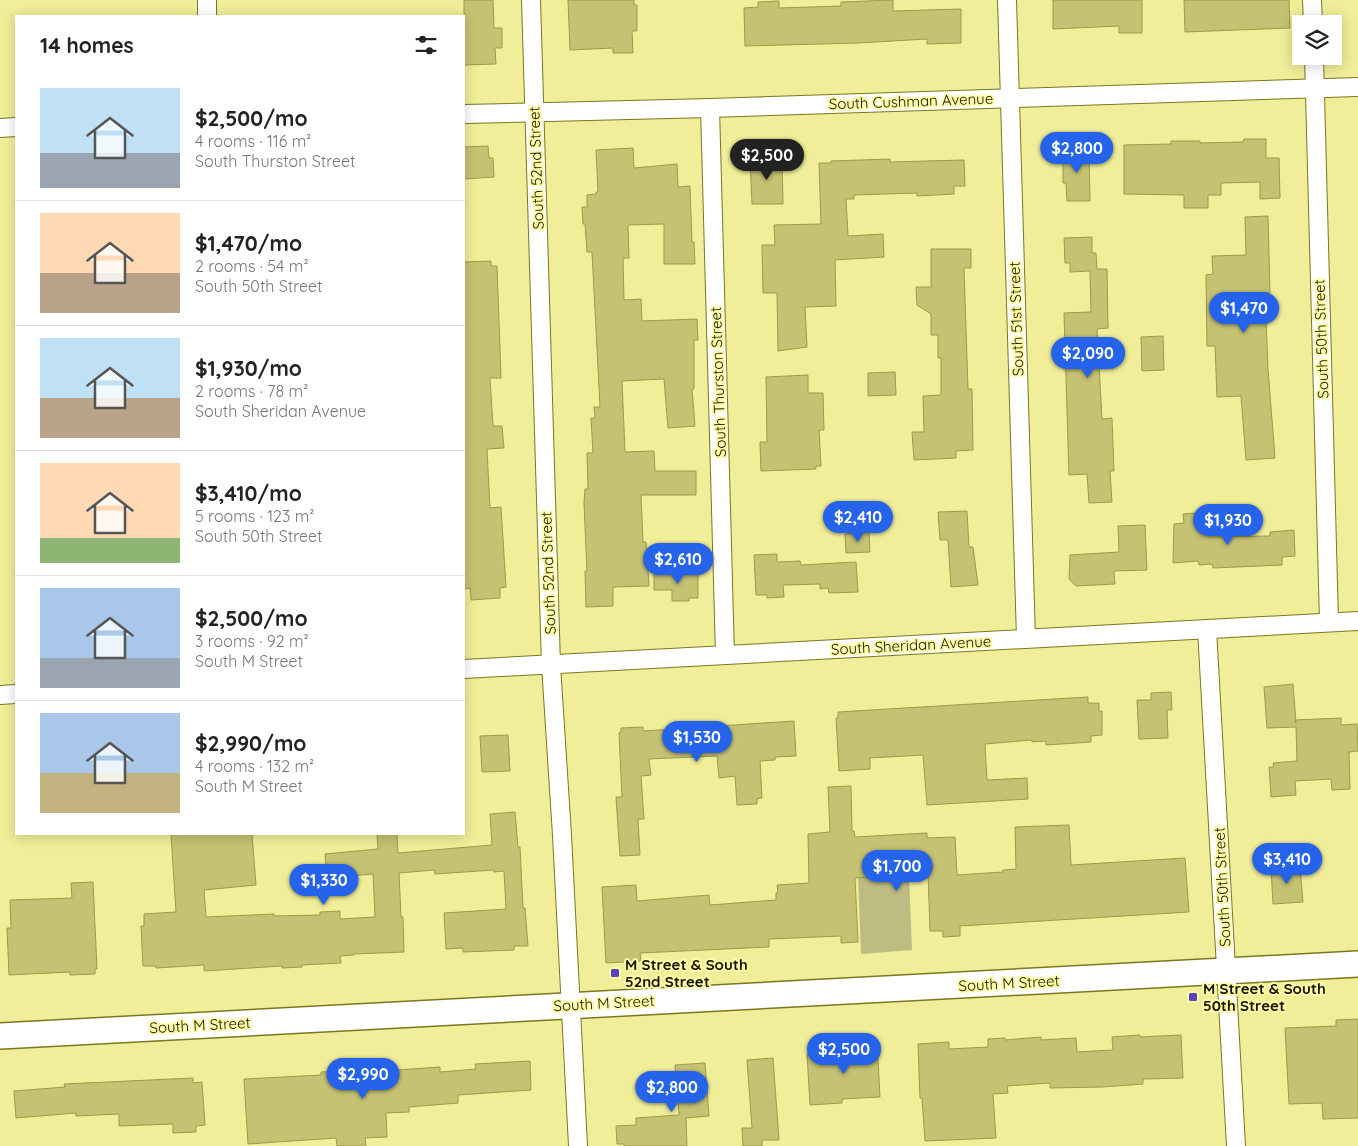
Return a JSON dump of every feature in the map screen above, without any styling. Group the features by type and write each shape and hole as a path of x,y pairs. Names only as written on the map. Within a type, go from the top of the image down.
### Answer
{"street":[{"path":"206,0 207,15"},
{"name":"South 52nd Street","path":"531,0 550,665 562,835 578,1146"},
{"name":"South 51st Street","path":"1007,0 1026,639"},
{"path":"1312,0 1313,15"},
{"name":"South 50th Street","path":"1314,65 1329,622"},
{"name":"South Cushman Avenue","path":"465,114 1358,87"},
{"name":"South Thurston Street","path":"710,108 725,655"},
{"path":"0,128 15,127"},
{"name":"South Sheridan Avenue","path":"465,669 1358,621"},
{"name":"South 50th Street","path":"1207,629 1236,1146"},
{"path":"0,695 15,694"},
{"name":"South M Street","path":"0,1036 1358,964"}],"shaded area":[{"path":"909,874 912,950 861,954 858,877"}],"building":[{"path":"464,0 493,0 494,28 502,28 502,48 495,48 496,64 465,65"},
{"path":"568,0 634,0 634,5 637,5 637,31 632,31 633,53 613,53 613,48 570,50"},
{"path":"893,0 893,11 961,9 961,43 927,44 927,39 745,46 744,8 758,7 758,2 779,1 779,8 841,6 841,2"},
{"path":"1053,0 1142,0 1142,33 1119,33 1119,26 1053,29"},
{"path":"1184,0 1289,0 1290,28 1185,32"},
{"path":"1244,139 1266,139 1266,158 1279,158 1280,198 1260,199 1260,182 1221,183 1221,195 1208,195 1208,208 1184,208 1184,195 1124,194 1124,145 1171,144 1171,141 1200,141 1200,143 1243,142"},
{"path":"488,146 489,158 493,158 494,177 465,179 465,147"},
{"path":"633,148 634,168 677,164 678,187 690,186 692,242 694,242 695,264 664,264 664,224 628,225 629,258 623,258 624,300 641,299 642,321 697,319 698,340 694,340 694,389 692,389 695,426 668,428 664,379 622,381 625,452 654,451 655,471 696,471 696,495 641,495 643,542 646,542 649,586 613,587 613,606 586,607 585,571 587,571 584,503 585,489 588,489 587,453 593,453 591,418 595,418 594,407 600,407 592,252 587,252 582,207 587,207 587,195 598,192 596,150"},
{"path":"1089,148 1090,201 1067,201 1066,183 1063,183 1063,149"},
{"path":"782,158 783,204 752,204 750,159"},
{"path":"890,159 890,162 964,160 965,186 954,186 954,194 917,196 917,193 854,195 854,199 846,199 848,236 883,234 884,257 835,260 836,306 805,307 807,347 778,351 777,293 763,293 762,245 775,245 774,225 821,224 819,163"},
{"path":"1268,216 1270,293 1265,293 1268,369 1275,458 1246,460 1241,396 1217,397 1215,346 1207,346 1206,275 1213,274 1212,256 1246,255 1245,217"},
{"path":"1092,237 1092,253 1096,253 1097,269 1107,269 1108,328 1097,329 1102,419 1112,418 1114,471 1110,471 1112,502 1089,503 1087,474 1069,475 1064,313 1091,312 1090,271 1070,272 1070,263 1065,263 1064,238"},
{"path":"931,249 971,249 971,268 964,268 968,389 972,389 973,450 956,451 956,458 914,460 912,432 924,432 923,396 941,395 941,358 938,358 938,335 931,335 931,314 917,305 916,287 931,287"},
{"path":"491,261 491,266 497,266 501,378 490,378 493,426 502,426 504,448 487,449 490,508 501,507 506,587 500,588 500,598 471,600 470,588 465,589 465,262"},
{"path":"1163,336 1164,370 1142,371 1141,337"},
{"path":"895,372 896,395 868,396 868,373"},
{"path":"808,375 808,393 823,393 824,430 819,430 821,466 816,466 816,469 761,471 760,442 767,442 766,377"},
{"path":"967,511 969,547 973,547 978,585 951,587 948,540 940,540 938,512"},
{"path":"1207,512 1209,537 1270,536 1270,532 1294,530 1295,556 1282,557 1282,565 1213,568 1212,564 1199,565 1198,561 1173,563 1174,524 1184,523 1183,514"},
{"path":"1145,525 1147,570 1114,571 1115,584 1076,586 1069,579 1070,555 1119,552 1118,526"},
{"path":"869,532 870,552 846,553 845,534"},
{"path":"777,554 777,562 800,561 801,565 856,562 858,592 829,593 828,588 820,589 820,584 783,585 784,597 767,598 767,595 756,595 754,555"},
{"path":"698,572 698,598 689,598 689,601 672,601 672,590 654,590 654,573"},
{"path":"1293,684 1296,720 1341,718 1341,725 1357,724 1358,751 1349,752 1350,789 1332,790 1331,779 1295,781 1296,795 1271,797 1269,767 1274,767 1273,763 1297,761 1296,727 1267,728 1264,687"},
{"path":"1171,692 1172,710 1167,710 1168,738 1139,739 1137,700 1151,700 1151,693"},
{"path":"1088,697 1088,703 1099,703 1099,711 1102,711 1102,735 1091,736 1091,742 1046,745 1046,741 1032,742 1032,740 985,744 987,780 1027,778 1028,799 927,805 923,755 870,758 870,769 839,771 836,718 838,718 838,712"},
{"path":"794,721 796,756 775,757 775,760 760,761 762,798 757,799 757,804 737,805 735,776 719,778 717,756 649,759 651,775 641,776 644,819 638,819 640,855 620,856 616,797 622,797 619,733 621,728 643,727 643,731"},
{"path":"508,735 510,771 482,772 480,736"},
{"path":"851,786 852,831 854,831 855,837 927,833 927,838 955,837 957,875 1003,872 1003,870 1016,869 1015,827 1069,825 1071,865 1185,858 1189,912 960,926 960,936 943,937 943,931 930,931 928,873 855,878 858,942 841,943 841,936 769,939 769,947 640,953 641,961 606,963 602,887 636,885 637,901 709,895 710,905 776,900 776,893 778,893 777,885 809,883 808,834 830,832 828,787"},
{"path":"515,812 518,847 520,847 523,908 525,908 528,946 514,946 514,950 463,952 463,948 446,949 444,913 506,909 504,871 435,874 434,870 399,873 404,952 340,956 341,963 302,965 302,967 282,968 282,966 204,971 204,965 156,968 156,966 143,966 141,926 144,926 144,914 176,912 171,835 252,835 256,885 204,890 206,917 274,914 274,916 320,915 320,912 340,911 340,919 375,917 373,874 327,878 325,854 378,849 377,835 397,835 398,853 492,845 490,814"},
{"path":"1300,866 1303,902 1273,904 1271,868"},
{"path":"93,882 97,969 95,969 95,974 70,975 70,972 9,975 7,928 11,928 10,900 72,898 71,883"},
{"path":"1358,1019 1358,1118 1323,1119 1322,1103 1289,1104 1285,1028 1336,1026 1336,1020"},
{"path":"1140,1035 1140,1037 1181,1035 1183,1078 1143,1079 1143,1084 1102,1087 1050,1088 1050,1083 1007,1086 1008,1093 993,1094 996,1138 925,1141 922,1098 920,1098 918,1044 949,1042 949,1049 988,1047 988,1039 1005,1038 1005,1040 1041,1037 1041,1040 1076,1038 1077,1052 1113,1050 1112,1037"},
{"path":"877,1041 880,1097 842,1099 842,1103 810,1105 807,1054 852,1051 851,1043"},
{"path":"773,1058 779,1140 762,1140 762,1146 743,1146 742,1128 752,1128 747,1060"},
{"path":"530,1061 531,1090 458,1095 458,1103 409,1107 409,1112 386,1113 387,1137 365,1138 366,1146 337,1146 336,1138 248,1144 244,1079 321,1075 321,1072 354,1070 354,1073 440,1067 440,1072 476,1069 475,1064"},
{"path":"705,1063 709,1116 686,1118 687,1146 624,1146 624,1144 617,1144 616,1126 636,1125 636,1118 679,1115 675,1065"},
{"path":"193,1078 193,1083 202,1082 205,1125 196,1126 196,1132 173,1133 173,1124 119,1126 119,1114 76,1116 76,1113 16,1118 14,1091 65,1087 64,1084"}],"place":[{"name":"M Street & South 52nd Street","path":"615,973"},
{"name":"M Street & South 50th Street","path":"1193,997"}]}
